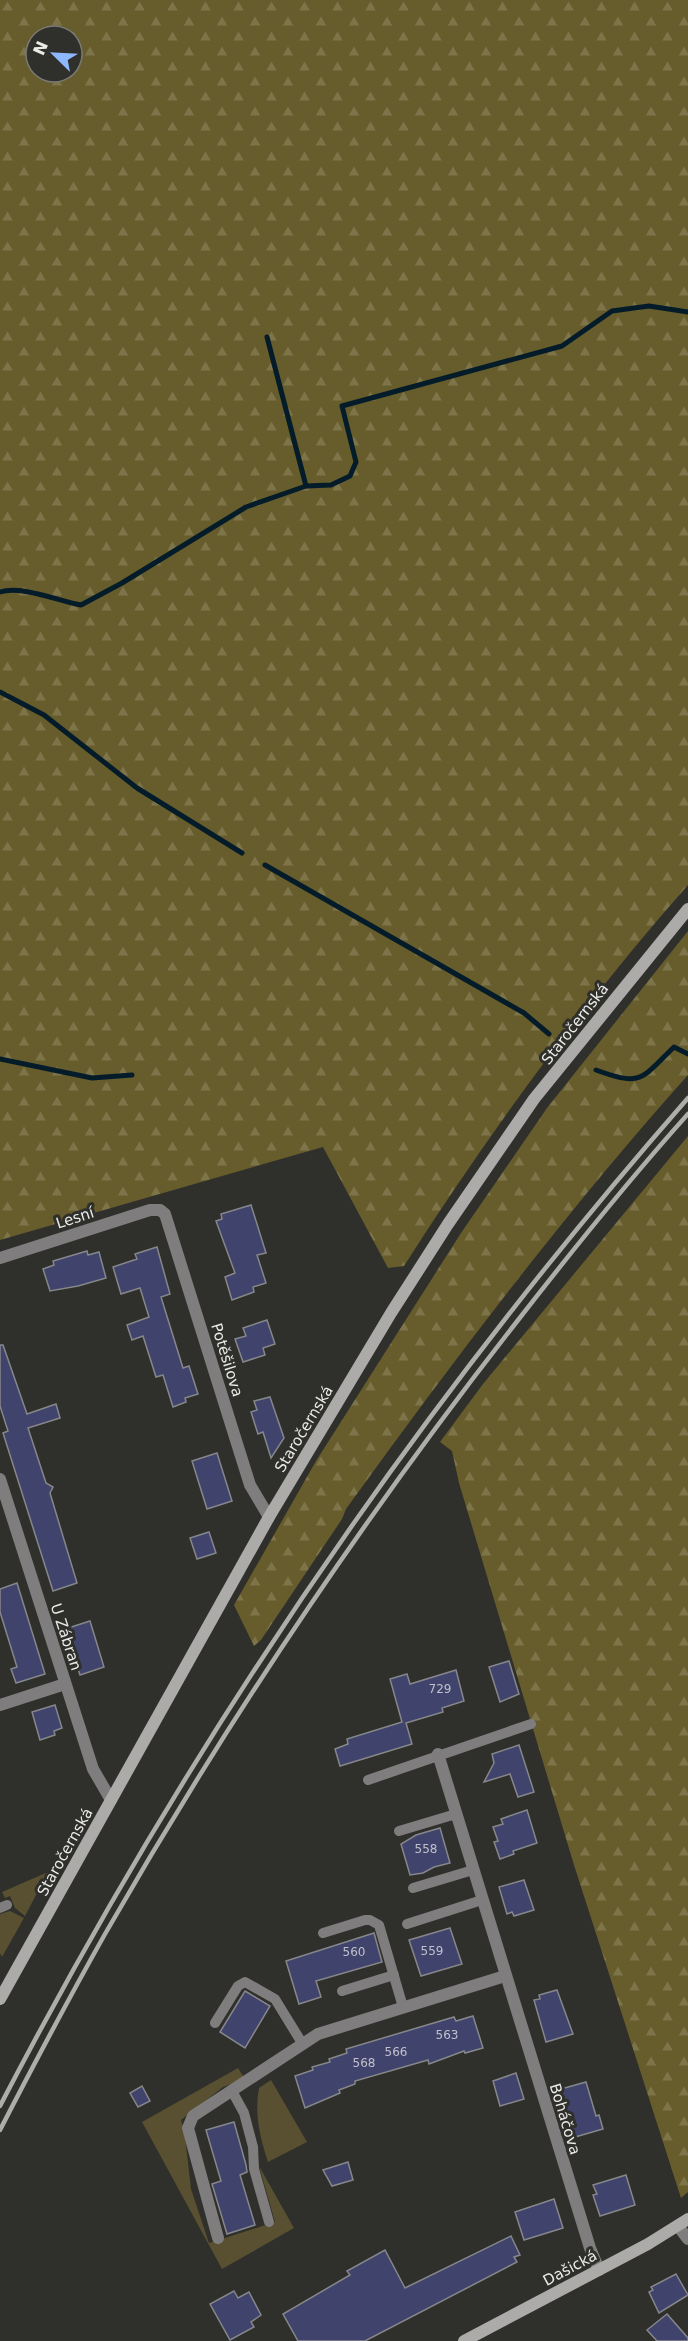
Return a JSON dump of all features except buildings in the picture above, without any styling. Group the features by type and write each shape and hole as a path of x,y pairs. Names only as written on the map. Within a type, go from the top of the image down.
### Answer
{"main road":[{"name":"Staročernská","path":"0,1999 269,1517 391,1313 534,1099 688,909"},
{"name":"Dašická","path":"464,2341 648,2244 683,2222"}],"street":[{"name":"Lesní","path":"0,1258 150,1210 160,1210"},
{"name":"Potěšilova","path":"160,1210 168,1219 250,1485 269,1517"},
{"name":"U Zábran","path":"0,1479 93,1769 111,1800"},
{"path":"0,1705 65,1684"},
{"name":"Boháčova","path":"438,1754 505,1976 590,2248 599,2270"},
{"path":"218,2238 188,2128 193,2116 302,2043 328,2030 505,1976"},
{"path":"683,2222 688,2239"}],"lane":[{"path":"368,1780 438,1754 531,1724"},
{"path":"399,1831 456,1814"},
{"path":"413,1888 473,1870"},
{"path":"407,1924 482,1900"},
{"path":"323,1932 365,1920 375,1922 381,1929 403,2007"},
{"path":"342,1991 394,1975"},
{"path":"214,2023 238,1986 245,1982 274,1999 302,2043"},
{"path":"232,2091 244,2113 253,2147 254,2169 269,2222"}],"shaded area":[{"path":"48,1872 25,1916 15,1908 10,1896 5,1898 2,1892"},
{"path":"10,1911 24,1918 2,1957 0,1953 0,1914"},
{"path":"238,2068 245,2079 223,2087 181,2120 191,2189 209,2243 275,2222 259,2166 294,2228 222,2269 142,2122"},
{"path":"271,2080 307,2142 268,2162 260,2135 257,2107 259,2088"}],"green space":[{"path":"0,0 688,0 688,885 574,1023 469,1167 404,1266 388,1268 323,1147 0,1240"},
{"path":"688,931 688,1075 554,1233 469,1342 346,1509 342,1519 261,1640 254,1646 234,1605 316,1461 461,1233 547,1108"},
{"path":"688,1136 688,2192 681,2198 574,1865 459,1483 452,1451 440,1442 483,1384"}],"waterway":[{"path":"0,592 9,590 29,592 81,605 122,583 246,507 306,486 331,485 350,476 356,462 342,406 562,346 612,311 649,306 688,312"},
{"path":"267,337 306,486"},
{"path":"0,692 44,715 137,788 242,853"},
{"path":"265,865 524,1013 549,1034"},
{"path":"596,1070 632,1079 647,1073 674,1047 688,1054"},
{"path":"0,1059 92,1078 132,1075"}],"railway":[{"path":"0,2106 73,1971 149,1839 229,1709 314,1581 402,1456 493,1334 688,1098"},
{"path":"0,2130 78,1982 151,1855 199,1776 299,1622 404,1471 459,1397 579,1244 688,1114"}]}
